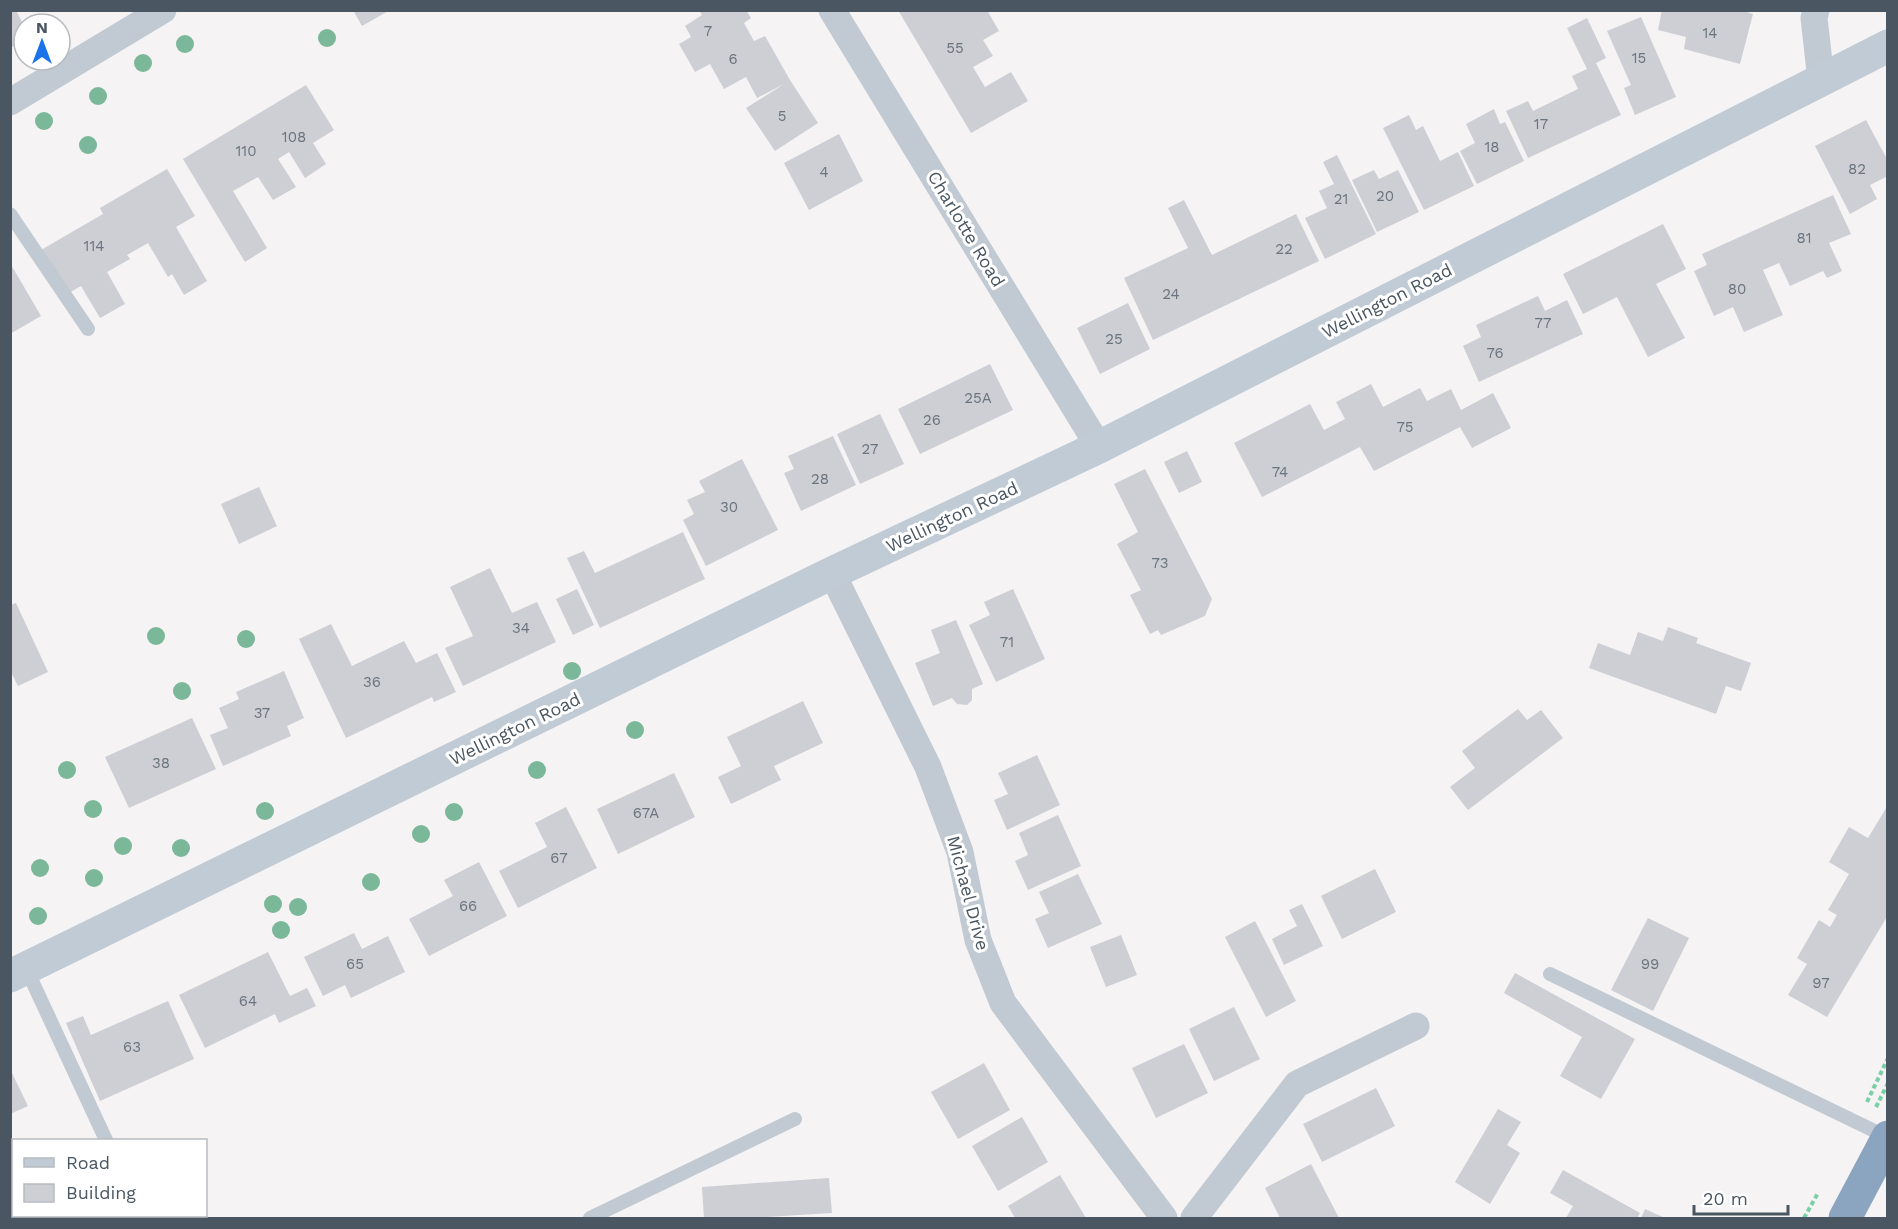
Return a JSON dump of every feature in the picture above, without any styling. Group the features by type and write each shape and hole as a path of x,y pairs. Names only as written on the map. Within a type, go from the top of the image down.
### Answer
{"highway":[{"path":"1845,1218 1886,1145"}],"street":[{"path":"10,102 163,10"},
{"name":"Charlotte Road","path":"832,10 1099,447"},
{"path":"1816,10 1814,18 1821,80"},
{"name":"Wellington Road","path":"18,972 832,573 1099,447 1887,46"},
{"name":"Michael Drive","path":"832,573 928,767 960,852 978,940 1003,1003 1164,1218"},
{"path":"1194,1218 1297,1084 1416,1026"}],"lane":[{"path":"10,214 88,328"},
{"path":"18,972 105,1139"},
{"path":"1550,974 1886,1145"},
{"path":"590,1218 795,1119"}],"building":[{"path":"10,10 16,10 17,12 12,12 12,47 10,48"},
{"path":"353,10 390,10 362,26"},
{"path":"699,10 746,10 751,18 744,23 754,41 765,36 818,123 775,151 746,108 784,84 757,98 746,77 724,89 710,64 695,72 679,44 691,37 685,26 702,15"},
{"path":"898,10 987,10 999,31 983,40 993,56 973,67 985,87 1011,72 1028,101 971,133"},
{"path":"1662,10 1740,10 1753,14 1740,64 1684,49 1686,37 1658,30"},
{"path":"1641,17 1676,97 1635,115 1624,88 1631,85 1607,31"},
{"path":"1587,18 1606,58 1596,63 1621,115 1528,158 1506,111 1528,101 1533,111 1578,89 1572,76 1587,69 1567,28"},
{"path":"306,85 334,130 313,143 326,164 305,178 289,152 278,159 296,187 273,200 258,177 233,191 267,248 245,262 183,159"},
{"path":"1494,109 1500,124 1505,122 1524,161 1477,184 1460,151 1475,143 1466,124"},
{"path":"1409,115 1416,130 1423,126 1440,161 1458,152 1474,186 1424,210 1383,128"},
{"path":"1866,120 1888,161 1888,176 1870,185 1877,199 1850,214 1815,146"},
{"path":"839,134 863,181 809,210 784,163"},
{"path":"1337,155 1376,234 1325,259 1305,218 1327,208 1319,191 1334,184 1323,162"},
{"path":"167,169 195,216 176,227 207,281 184,295 172,274 168,277 148,243 127,255 130,259 107,272 125,304 100,318 81,286 67,294 41,250 103,214 100,208"},
{"path":"1374,170 1379,179 1398,170 1419,212 1377,232 1352,180"},
{"path":"1833,195 1851,234 1829,243 1842,271 1827,278 1823,271 1790,286 1779,263 1763,270 1783,315 1744,332 1733,307 1714,316 1694,271 1707,265 1702,254"},
{"path":"1184,200 1212,255 1296,214 1319,261 1153,340 1124,278 1188,248 1168,208"},
{"path":"1663,224 1686,269 1656,284 1685,338 1648,357 1617,297 1583,314 1563,274"},
{"path":"10,263 41,316 10,334"},
{"path":"1538,296 1545,311 1567,300 1583,334 1479,382 1463,346 1481,337 1476,325"},
{"path":"1128,303 1150,349 1100,374 1077,328"},
{"path":"990,364 1013,410 920,454 898,409"},
{"path":"1371,384 1383,407 1420,388 1427,401 1451,389 1461,410 1493,393 1511,428 1472,448 1460,427 1374,471 1360,447 1262,497 1234,443 1310,404 1324,430 1345,419 1336,402"},
{"path":"880,414 904,464 860,484 837,434"},
{"path":"833,436 856,485 801,511 784,473 794,469 788,456"},
{"path":"1187,451 1202,482 1179,493 1164,462"},
{"path":"742,459 778,530 706,566 683,520 694,514 687,500 705,492 699,481"},
{"path":"1145,469 1212,599 1205,616 1161,635 1158,630 1150,634 1130,595 1141,590 1117,544 1138,532 1114,484"},
{"path":"259,487 277,526 239,544 221,504"},
{"path":"683,532 705,579 600,628 567,558 584,551 595,573"},
{"path":"490,568 512,613 537,602 556,642 463,686 445,648 473,636 450,587"},
{"path":"577,589 594,625 573,635 556,599"},
{"path":"1013,589 1045,659 996,682 969,625 990,615 984,602"},
{"path":"16,603 48,672 18,686 10,670 10,605"},
{"path":"956,620 983,684 972,689 972,700 967,705 957,704 952,698 933,706 915,663 940,653 931,630"},
{"path":"331,624 352,666 404,641 416,663 437,653 456,692 434,702 432,697 346,738 299,639"},
{"path":"1668,627 1698,638 1696,643 1751,663 1741,691 1726,686 1716,714 1589,668 1598,643 1630,655 1638,632 1663,641"},
{"path":"284,671 304,718 287,726 291,736 223,766 210,735 228,728 219,708 239,699 236,692"},
{"path":"803,701 823,743 774,766 781,780 731,804 718,777 741,766 727,737"},
{"path":"1518,709 1527,720 1541,710 1563,738 1468,810 1450,787 1475,768 1462,751"},
{"path":"192,718 216,769 129,808 105,757"},
{"path":"1037,755 1060,805 1007,830 994,800 1008,794 998,773"},
{"path":"674,773 695,817 618,854 597,809"},
{"path":"1888,805 1888,915 1827,1017 1788,995 1807,964 1797,958 1819,920 1830,927 1837,915 1828,910 1849,874 1829,862 1849,827 1868,838"},
{"path":"566,807 597,868 518,908 499,871 547,847 535,823"},
{"path":"1058,815 1081,866 1028,890 1015,861 1028,855 1019,833"},
{"path":"479,862 507,916 429,956 409,919 453,896 444,880"},
{"path":"1375,869 1396,912 1342,939 1321,896"},
{"path":"1078,874 1102,924 1048,948 1035,919 1049,913 1039,892"},
{"path":"1302,904 1323,946 1284,965 1272,939 1297,926 1289,910"},
{"path":"1648,918 1689,938 1653,1011 1611,990"},
{"path":"1255,921 1296,1001 1266,1017 1225,937"},
{"path":"354,933 362,949 388,936 405,972 351,998 345,985 323,996 304,957"},
{"path":"1121,935 1137,975 1106,987 1090,947"},
{"path":"268,952 290,996 307,988 316,1006 279,1023 275,1014 205,1048 179,995"},
{"path":"1515,973 1635,1039 1601,1099 1560,1076 1582,1037 1504,993"},
{"path":"168,1001 194,1059 100,1101 66,1023 83,1016 91,1035"},
{"path":"1234,1007 1260,1059 1214,1081 1189,1029"},
{"path":"1184,1044 1208,1093 1156,1118 1132,1068"},
{"path":"984,1063 1010,1110 958,1139 931,1092"},
{"path":"10,1069 28,1106 10,1114"},
{"path":"1376,1088 1395,1126 1322,1162 1303,1124"},
{"path":"1498,1109 1521,1122 1507,1145 1520,1153 1490,1204 1455,1182"},
{"path":"1022,1117 1048,1162 998,1191 972,1146"},
{"path":"1311,1164 1339,1218 1280,1218 1265,1188"},
{"path":"1563,1170 1640,1213 1637,1218 1566,1218 1573,1206 1550,1193"},
{"path":"1060,1175 1086,1218 1015,1218 1008,1206"},
{"path":"829,1178 832,1213 751,1218 704,1218 702,1187"},
{"path":"1645,1209 1665,1218 1641,1218"}]}
